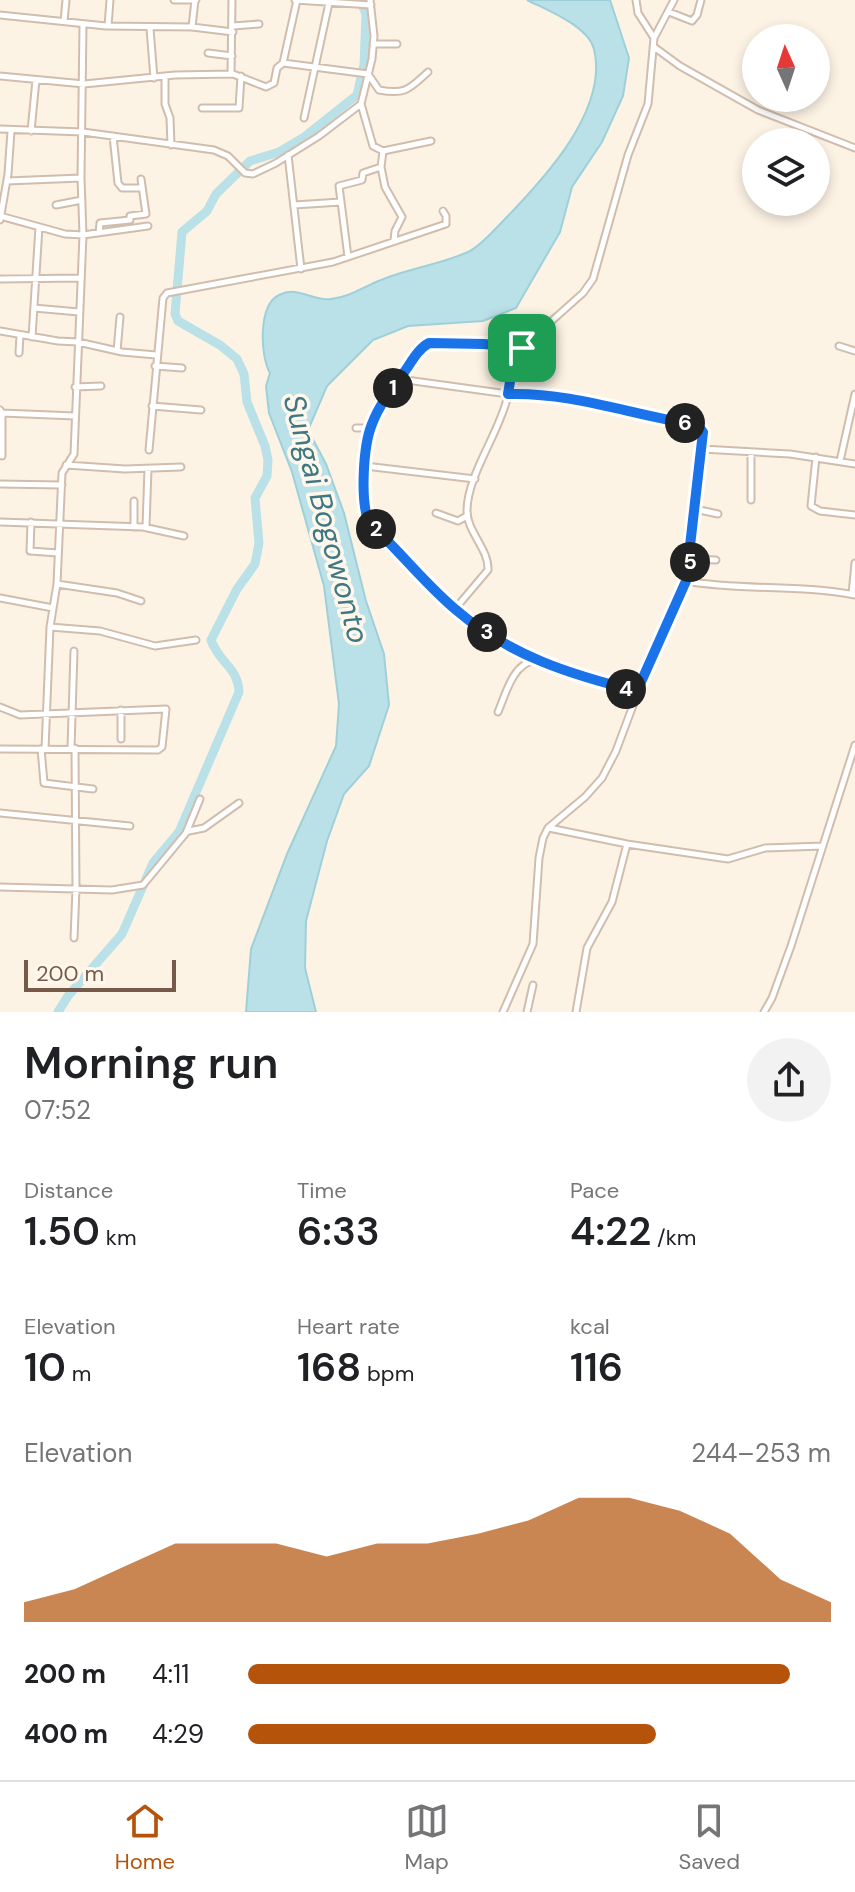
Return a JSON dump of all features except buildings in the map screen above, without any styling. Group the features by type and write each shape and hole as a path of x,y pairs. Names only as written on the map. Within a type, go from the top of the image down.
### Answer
{"street":[{"path":"64,21 66,0"},
{"path":"108,26 110,0"},
{"path":"174,0 196,0 192,27"},
{"path":"231,74 232,0"},
{"path":"0,76 84,84 231,74 266,87 274,83 277,68 283,63 296,0 354,5 370,3 373,44 361,104 373,146 383,151 431,141"},
{"path":"636,0 638,13 654,38"},
{"path":"455,609 488,570 489,565 467,516 475,479 499,425 514,357 583,293 593,279 623,169 648,104 654,38 674,0"},
{"path":"669,12 692,21 701,0"},
{"path":"304,118 329,3"},
{"path":"0,15 150,29 233,29 259,24"},
{"path":"83,24 83,235 74,454 63,469 43,749 44,783 93,789"},
{"path":"150,29 154,78"},
{"path":"373,44 397,44"},
{"path":"654,47 680,66 758,110 855,148"},
{"path":"208,53 232,56"},
{"path":"283,63 367,74 379,90 398,92 408,91 428,72"},
{"path":"202,108 239,108 241,76"},
{"path":"165,77 171,145"},
{"path":"31,131 36,80"},
{"path":"0,129 83,132 221,152 245,173 253,174 288,155 361,104"},
{"path":"11,131 0,217 65,234 83,235 148,226"},
{"path":"113,136 118,183 122,188 142,188"},
{"path":"383,151 381,167 385,187 402,217 394,240"},
{"path":"288,155 301,269"},
{"path":"348,257 339,186 362,180 363,173 381,167"},
{"path":"7,181 81,178"},
{"path":"99,233 100,223 130,220 130,216 146,214 141,179"},
{"path":"56,205 82,200"},
{"path":"294,205 341,202"},
{"path":"149,450 163,298 174,291 301,269 348,257 446,224 443,211"},
{"path":"32,337 39,227"},
{"path":"0,279 81,278"},
{"path":"34,308 79,312"},
{"path":"117,351 120,317"},
{"path":"0,331 156,355"},
{"path":"19,353 20,335"},
{"path":"522,348 429,343 422,348 370,428 364,508 369,523 455,609 507,645 538,662 597,682 637,691"},
{"path":"839,346 855,351"},
{"path":"155,366 182,368"},
{"path":"399,379 508,394 535,393 577,398 691,424 703,432 686,581 602,778 548,828 539,858 530,954 503,1012"},
{"path":"75,387 101,386"},
{"path":"840,461 855,394"},
{"path":"152,406 201,410"},
{"path":"2,456 1,412 75,416"},
{"path":"356,428 370,428"},
{"path":"702,449 816,457 855,464"},
{"path":"751,452 751,500"},
{"path":"816,457 811,501 814,509 855,515"},
{"path":"66,465 148,469 181,467"},
{"path":"365,466 475,479"},
{"path":"146,527 148,469"},
{"path":"0,484 62,485"},
{"path":"134,501 134,527"},
{"path":"695,509 718,514"},
{"path":"436,513 458,521 467,516"},
{"path":"0,522 146,527 184,536"},
{"path":"31,522 30,551 58,553"},
{"path":"690,559 716,560"},
{"path":"686,581 720,586 800,588 853,595 855,563"},
{"path":"57,584 117,593 141,601"},
{"path":"0,598 53,608"},
{"path":"50,627 100,631 155,646 196,640"},
{"path":"74,651 74,938"},
{"path":"498,712 521,665 529,661 538,662"},
{"path":"0,707 20,715 166,709 160,749 0,749"},
{"path":"121,710 121,739"},
{"path":"764,1012 782,972 855,745"},
{"path":"0,887 112,890 143,885 188,831 200,799"},
{"path":"188,831 204,828 239,803"},
{"path":"0,813 130,826"},
{"path":"548,828 728,859 765,848 823,846"},
{"path":"576,1012 587,948 612,902 627,844"},
{"path":"527,1012 533,985"}],"water":[{"name":"Sungai Bogowonto","path":"527,0 610,0 629,58 623,96 602,142 572,187 560,232 516,308 483,321 408,326 373,340 327,386 308,430 326,464 344,513 366,601 384,654 389,705 369,766 344,794 327,841 306,921 305,968 316,1012 246,1012 251,949 287,854 336,746 339,704 324,586 292,472 269,413 266,386 270,373 263,343 267,309 272,301 286,292 324,299 337,298 468,252 492,233 537,185 582,119 592,96 596,72 594,49 584,33"}],"waterway":[{"path":"58,1012 68,996 122,934 153,863 179,832 239,692 232,671 211,640 237,589 255,564 259,543 255,498 267,476 268,460 247,402 244,374 237,359 220,345 178,321 175,314 182,232 207,211 216,194 250,161 279,152 303,138 357,95 364,65 366,14 360,0"}],"route":[{"path":"429,343 438,343 522,348 514,357 508,394 535,393 577,398 658,419 691,424 703,432 686,581 637,691 557,669 507,645 455,609 369,523 366,516 365,466 370,428 395,384 422,348 429,343"}]}
